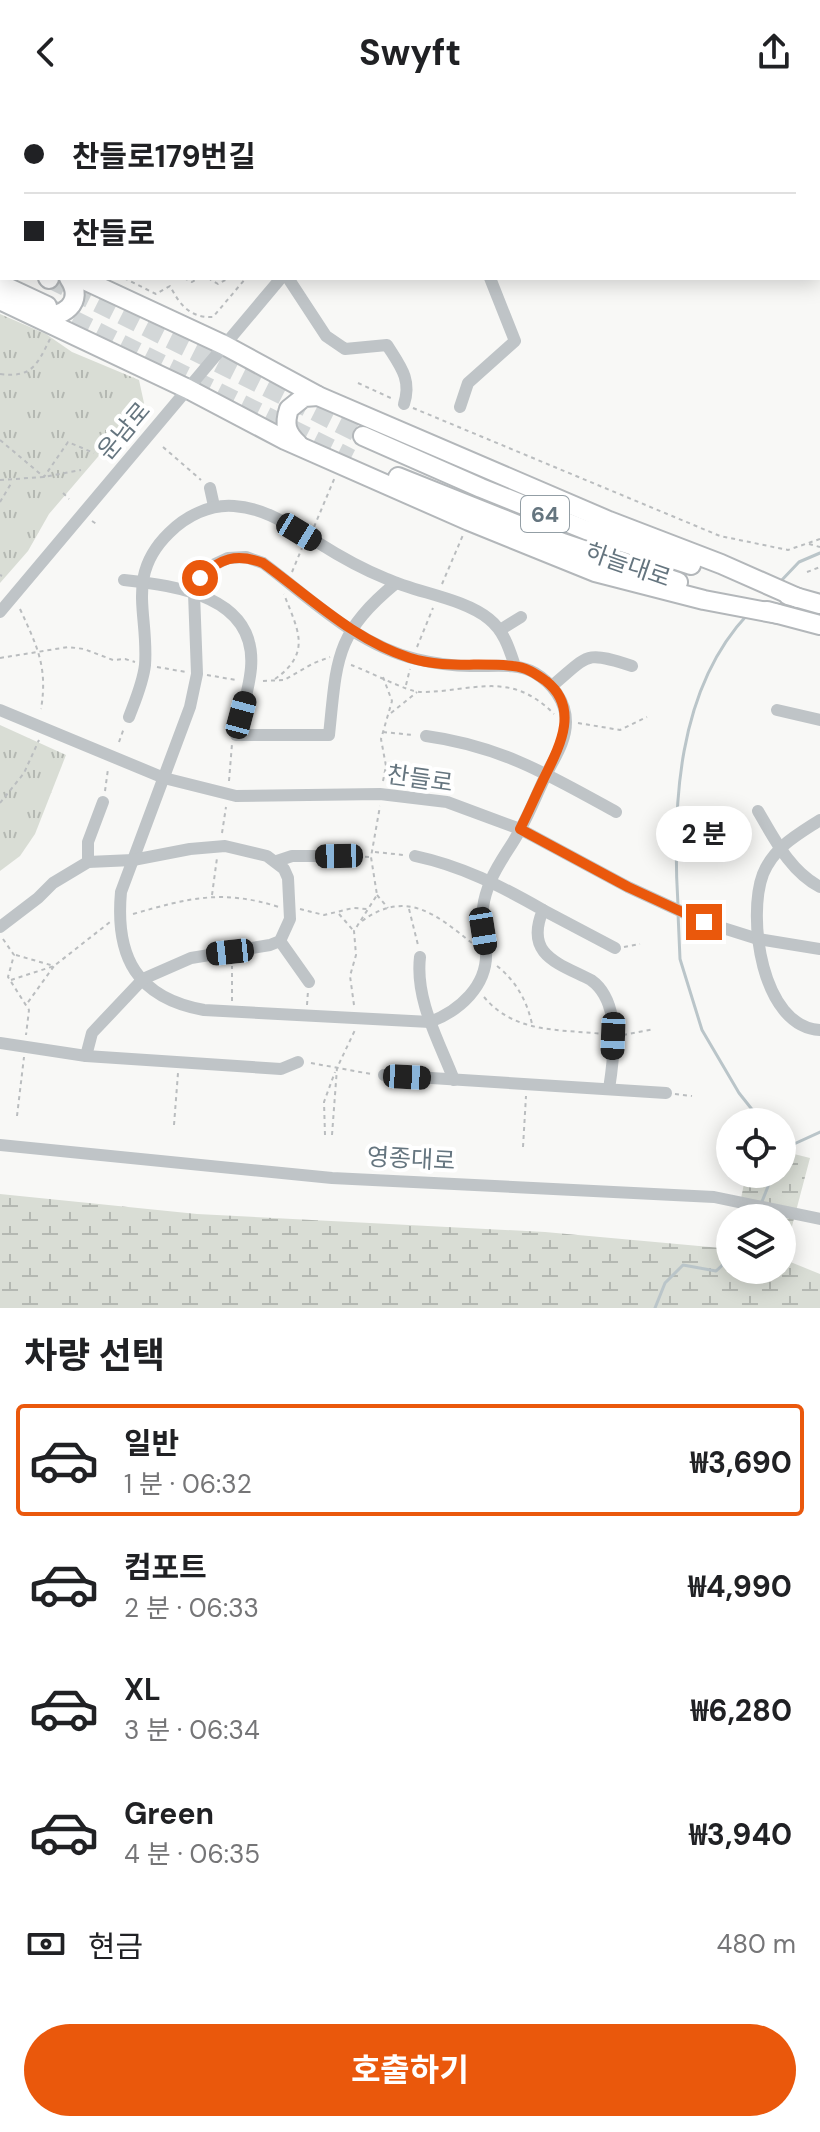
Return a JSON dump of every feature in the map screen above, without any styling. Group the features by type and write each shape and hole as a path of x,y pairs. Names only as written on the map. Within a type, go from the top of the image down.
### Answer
{"highway":[{"path":"0,284 53,318 69,308 73,298 70,280"},
{"path":"84,280 224,345 318,396 734,575 807,601"},
{"path":"0,300 41,311 302,448 595,572 820,625"},
{"path":"302,448 289,436 286,418 295,403 304,397 318,396"},
{"name":"하늘대로","path":"363,436 468,483 586,530 734,575"},
{"name":"하늘대로","path":"351,458 563,543 715,599"}],"street":[{"name":"운남로","path":"0,612 279,280"},
{"path":"289,280 326,336 345,349 387,345 404,372 409,390 404,404"},
{"path":"460,407 468,383 515,341 491,280"},
{"path":"210,488 214,506"},
{"path":"129,717 145,665 141,582 147,563 166,535 179,524 214,506 233,505 274,516 337,554 396,583 478,611 500,630 515,666"},
{"path":"246,557 263,563 350,629 378,646 412,659 468,666 515,666 534,672 552,686 564,705 566,723 561,746 491,882 481,909 487,954 482,973 473,992 449,1015 430,1022 204,1010 161,996 132,967 122,945 118,921 121,892 190,707 197,674 194,593 200,578 211,566 228,558 246,557"},
{"path":"124,580 194,593 218,601 244,631 251,666 234,739 329,735"},
{"path":"328,750 337,666 343,644 364,612 396,583"},
{"path":"500,630 521,617"},
{"path":"552,686 592,656 632,666"},
{"name":"찬들로","path":"0,710 164,778 236,796 380,794 447,802 520,829 643,894 704,922 758,939 820,949"},
{"path":"777,710 820,720"},
{"path":"426,736 494,750 616,812"},
{"path":"88,862 88,842 103,802"},
{"path":"758,811 779,848 805,879 820,887"},
{"path":"820,820 779,848 759,888 756,919 765,971 783,1009 796,1021 820,1030"},
{"path":"0,927 53,883 88,862 133,860 225,846 255,852 277,861 288,878 290,899 290,919 280,941 191,958 143,979 92,1033 86,1056"},
{"path":"277,861 292,856 339,856"},
{"path":"415,856 440,861 491,882 615,948"},
{"path":"543,910 537,924 537,936 544,953 591,980 605,997 613,1036 609,1089"},
{"path":"280,941 309,982"},
{"path":"230,952 232,966"},
{"path":"420,957 418,973 430,1022 454,1080"},
{"path":"0,1043 86,1056 281,1069 298,1062"},
{"path":"384,1075 666,1093"},
{"name":"영종대로","path":"0,1145 329,1177 714,1197 816,1218"}],"path":[{"path":"128,280 156,294 170,286 182,308 202,317 213,317 244,280"},
{"path":"0,374 16,376 29,372 52,334"},
{"path":"358,383 720,536 788,550 820,539"},
{"path":"0,440 44,477"},
{"path":"44,477 68,442 94,453"},
{"path":"163,447 210,488"},
{"path":"0,480 44,477 81,470"},
{"path":"312,533 337,472"},
{"path":"0,502 13,480"},
{"path":"63,493 69,499"},
{"path":"91,520 98,525"},
{"path":"439,591 465,530"},
{"path":"291,575 305,544"},
{"path":"808,544 820,547"},
{"path":"807,572 820,567"},
{"path":"274,680 287,671 298,653 300,633 284,594 286,589"},
{"path":"415,651 435,604"},
{"path":"20,609 40,652 41,709"},
{"path":"0,658 76,648 113,660 125,659 190,672"},
{"path":"262,681 284,680 327,656 417,692"},
{"path":"405,686 411,664"},
{"path":"202,675 238,680"},
{"path":"380,785 385,779 386,766 382,732 392,701 382,676"},
{"path":"390,713 417,692 485,685 517,690 539,699 558,718"},
{"path":"119,742 129,717"},
{"path":"568,721 620,730 647,717"},
{"path":"382,732 426,736"},
{"path":"229,781 234,739"},
{"path":"0,803 24,773 39,740"},
{"path":"103,802 108,768"},
{"path":"380,801 371,857 377,895 389,909"},
{"path":"221,839 226,807"},
{"path":"212,896 218,852"},
{"path":"374,852 415,856"},
{"path":"339,856 371,857"},
{"path":"354,931 377,895"},
{"path":"125,916 189,898 212,896 284,909"},
{"path":"409,907 420,957"},
{"path":"358,925 369,916 389,909 420,907 480,950"},
{"path":"296,908 324,915 353,908 369,909"},
{"path":"338,912 354,931 356,955 350,976 355,1013"},
{"path":"26,1005 54,966 111,922"},
{"path":"0,935 14,955 54,966"},
{"path":"615,948 640,944"},
{"path":"14,955 8,977 29,1010 25,1041"},
{"path":"493,963 517,987 528,1006 533,1026"},
{"path":"11,980 54,966"},
{"path":"232,966 232,1005"},
{"path":"307,1010 309,982"},
{"path":"481,993 503,1015 533,1026 606,1036"},
{"path":"325,1135 324,1102 355,1024"},
{"path":"618,1036 654,1029"},
{"path":"17,1116 25,1061 23,1052"},
{"path":"298,1062 384,1075"},
{"path":"174,1125 178,1068"},
{"path":"332,1135 337,1068"},
{"path":"523,1147 527,1090"},
{"path":"666,1093 692,1096"}],"green space":[{"path":"0,314 46,334 72,352 139,380 144,403 49,514 28,551 0,583"},
{"path":"0,725 66,755 35,834 20,856 0,871"},
{"path":"796,1154 810,1158 796,1211 796,1204 740,1204 743,1188 796,1188"},
{"path":"0,1194 197,1214 545,1232 716,1248 716,1284 796,1284 796,1264 820,1274 820,1308 0,1308"}],"waterway":[{"path":"779,583 799,562 820,553"},
{"path":"678,905 676,829 679,790 693,713 706,677 724,644 748,614"},
{"path":"678,913 680,959 702,1030 751,1108"},
{"path":"796,1143 820,1132"},
{"path":"761,1204 767,1188"},
{"path":"655,1308 665,1283 683,1265 716,1271"}],"tunnel":[{"path":"51,280 363,436"},
{"path":"49,307 351,458"}],"route":[{"path":"200,578 211,566 228,558 246,557 263,563 350,629 378,646 412,659 441,664 515,666 534,672 552,686 564,705 566,723 561,746 520,829 628,887 704,922"}]}
